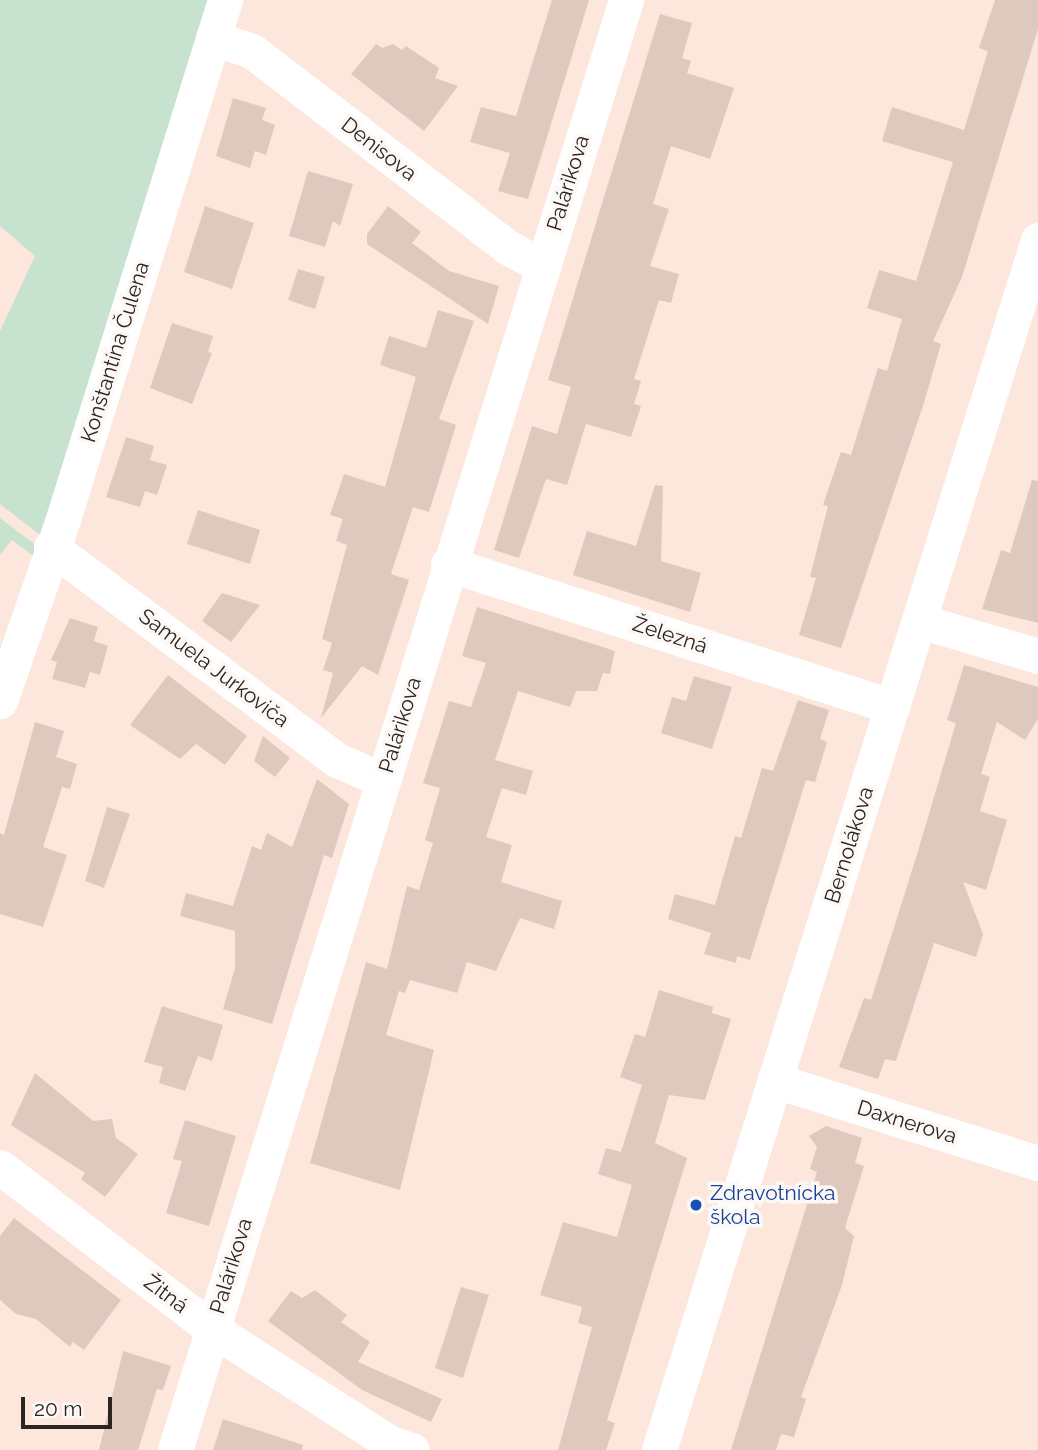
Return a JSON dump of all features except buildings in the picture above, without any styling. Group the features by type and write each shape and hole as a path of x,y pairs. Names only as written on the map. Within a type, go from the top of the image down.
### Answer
{"street":[{"name":"Konštantína Čulena","path":"0,701 225,0"},
{"name":"Palárikova","path":"175,1450 626,0"},
{"name":"Denisova","path":"213,38 252,51 507,247 542,266"},
{"name":"Bernolákova","path":"659,1450 1038,240"},
{"name":"Samuela Jurkoviča","path":"51,547 337,760 383,779"},
{"name":"Železná","path":"449,564 893,706"},
{"path":"920,621 1038,656"},
{"name":"Daxnerova","path":"776,1080 1038,1163"},
{"name":"Žitná","path":"0,1167 212,1329 390,1443 412,1450"}],"green space":[{"path":"0,0 212,0 40,535 0,504 0,331 35,256 0,226"},
{"path":"0,518 37,546 33,556 12,540 0,555"}],"place":[{"name":"Zdravotnícka škola","path":"696,1205"}]}
